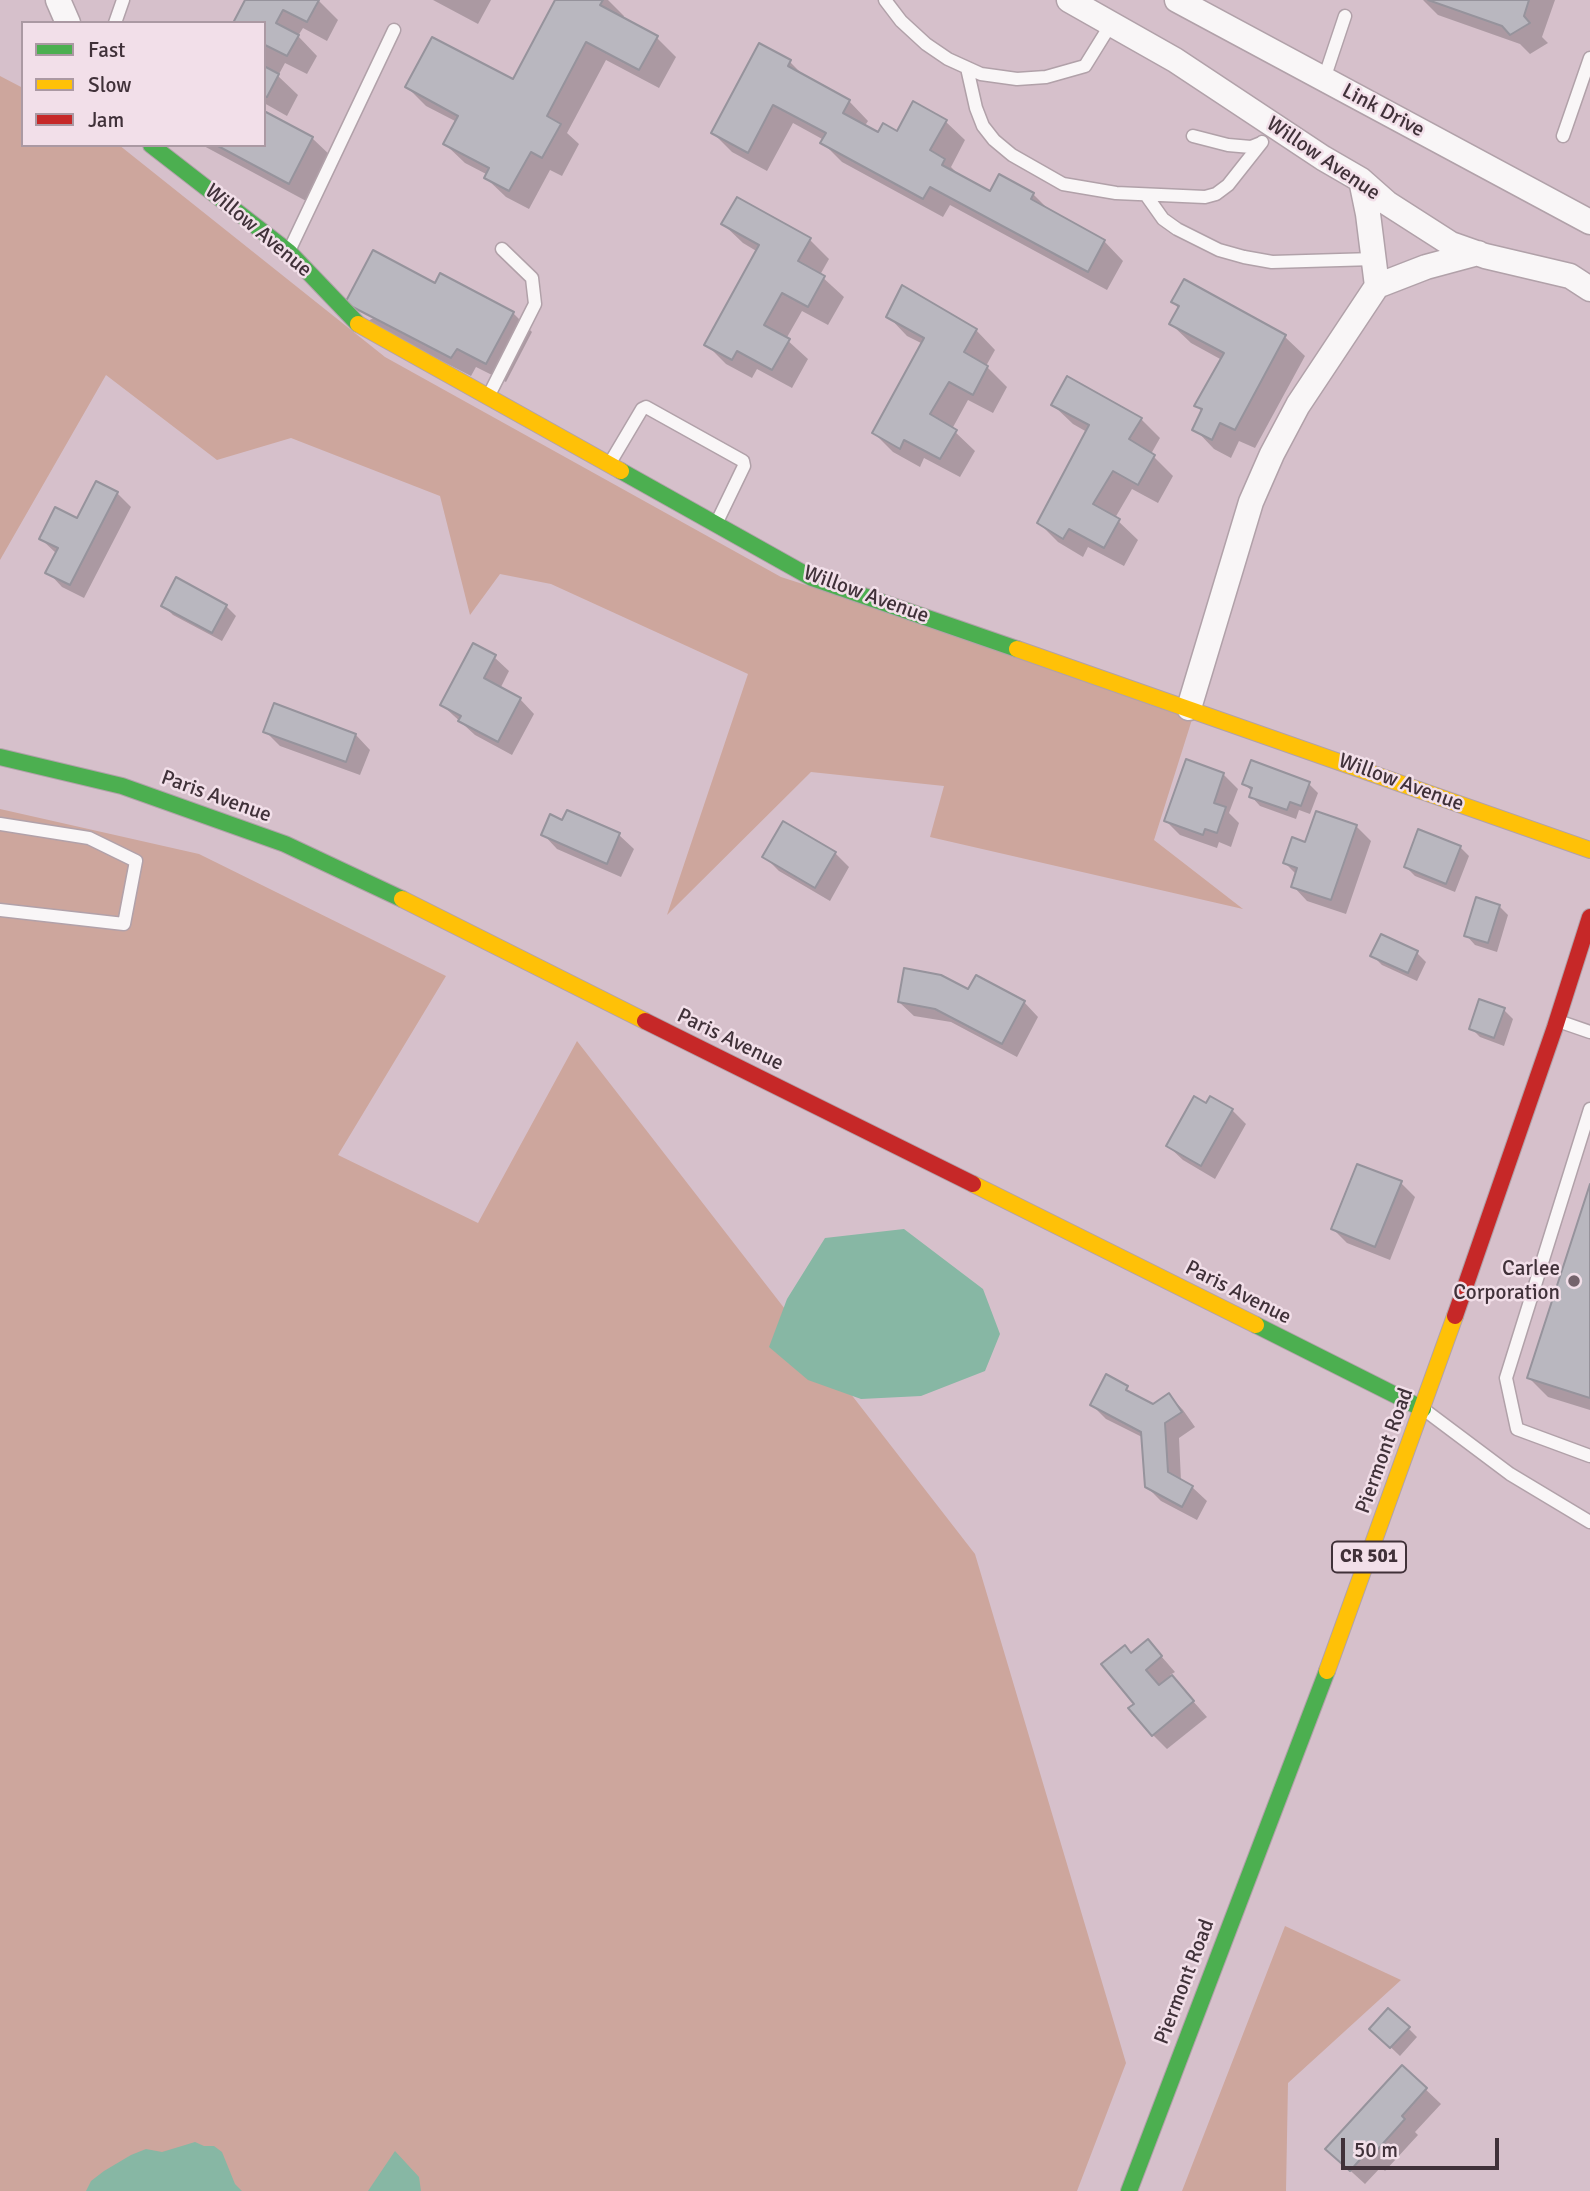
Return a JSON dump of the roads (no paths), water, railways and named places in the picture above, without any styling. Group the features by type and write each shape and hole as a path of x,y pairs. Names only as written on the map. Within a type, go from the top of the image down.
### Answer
{"street":[{"path":"58,0 67,21"},
{"name":"Willow Avenue","path":"1069,0 1175,60 1269,135 1361,180 1387,203 1451,244 1570,275 1590,289"},
{"name":"Link Drive","path":"1177,0 1590,222"},
{"name":"Willow Avenue","path":"154,147 289,252 360,326 812,578 1590,850"},
{"path":"1361,180 1377,286"},
{"path":"1189,708 1251,502 1298,405 1377,286 1426,267 1478,253"},
{"name":"Paris Avenue","path":"0,757 122,786 285,844 338,867 1423,1409"},
{"name":"Piermont Road","path":"1129,2191 1333,1656 1423,1409 1557,1021 1590,917"}],"lane":[{"path":"116,21 124,0"},
{"path":"885,0 901,21 926,44 948,59 981,74 1017,79 1046,76 1085,66 1111,24"},
{"path":"1324,79 1345,16"},
{"path":"289,252 394,30"},
{"path":"1563,136 1590,58"},
{"path":"967,68 983,126 994,140 1012,155 1063,184 1088,190 1190,198 1216,194 1228,185 1269,135"},
{"path":"1193,136 1228,145 1251,147 1269,135"},
{"path":"1146,195 1163,219 1219,250 1272,262 1374,259"},
{"path":"488,397 535,304 532,278 502,249"},
{"path":"609,465 642,409 646,407 743,461 744,466 716,524"},
{"path":"0,824 89,838 136,862 124,924 0,910"},
{"path":"1557,1021 1590,1032"},
{"path":"1590,1109 1506,1378 1517,1429 1590,1456"},
{"path":"1423,1409 1510,1474 1590,1521"}],"place":[{"name":"Carlee Corporation","path":"1574,1281"}]}
